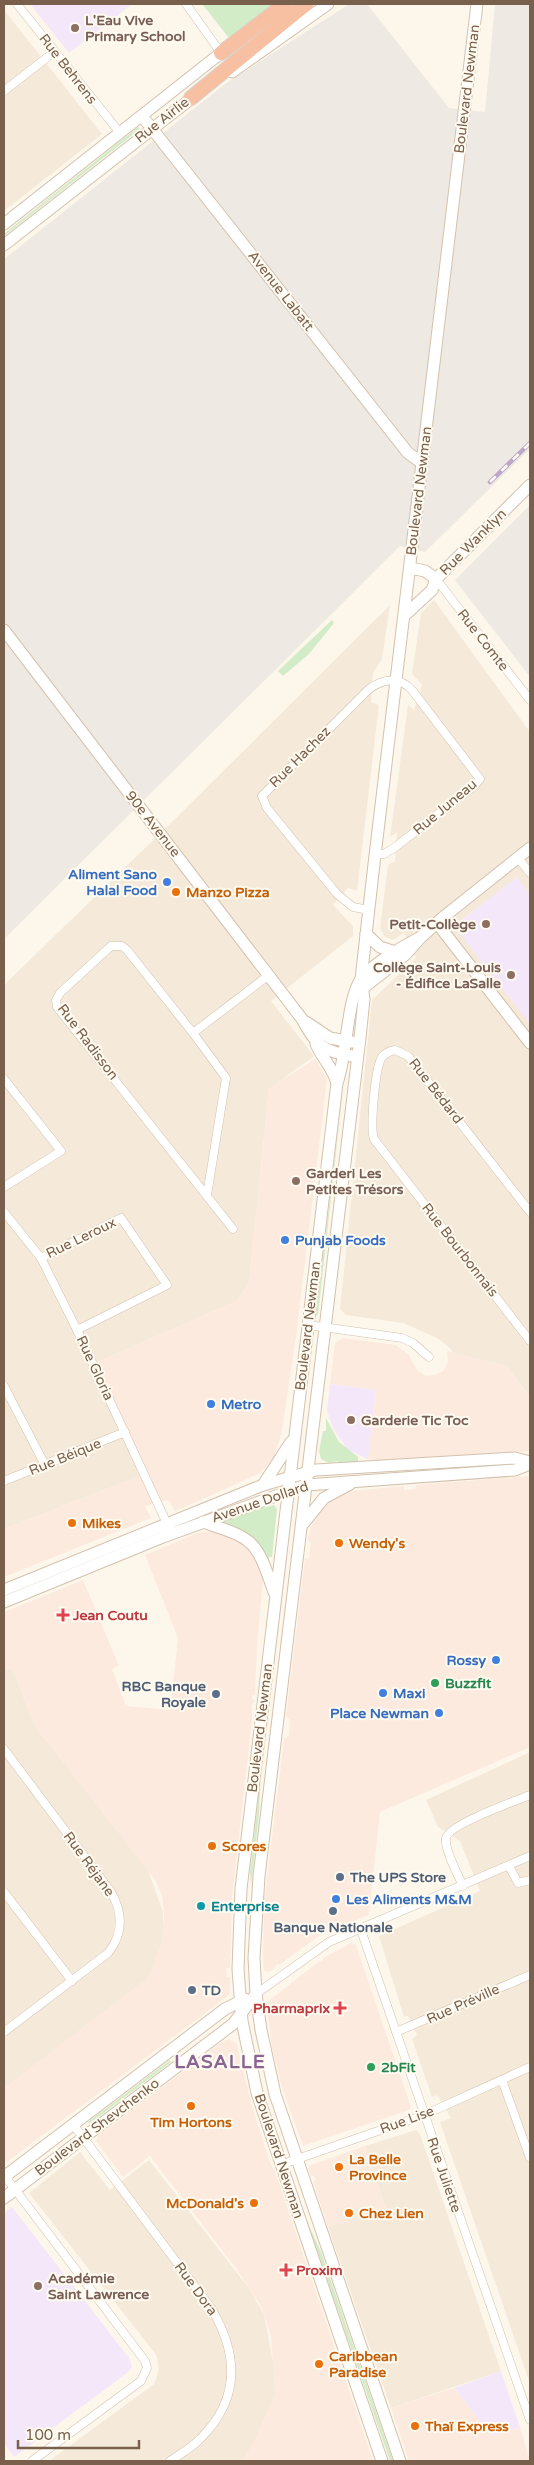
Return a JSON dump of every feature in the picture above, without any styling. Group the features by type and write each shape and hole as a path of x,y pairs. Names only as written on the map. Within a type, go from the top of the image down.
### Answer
{"highway":[{"path":"221,53 285,4"},
{"path":"190,98 306,4"}],"main road":[{"name":"Rue Airlie","path":"4,245 190,98 248,61 328,4"},
{"name":"Boulevard Newman","path":"400,2461 297,2160 270,2075 256,1994 254,1948 257,1892 364,999 361,984 375,854 477,4"},
{"name":"Rue Airlie","path":"4,224 221,53"},
{"name":"Avenue Labatt","path":"142,116 408,453 422,464"},
{"name":"Rue Wanklyn","path":"410,568 425,571 436,579 530,485"},
{"path":"404,616 432,590 436,579"},
{"name":"90e Avenue","path":"4,630 302,1019 320,1054 333,1070 337,1083"},
{"path":"361,984 406,955 437,923 530,848"},
{"path":"437,923 530,1043"},
{"path":"366,934 383,949 395,952"},
{"path":"361,984 395,952 421,938"},
{"name":"Boulevard Newman","path":"361,984 353,998 345,1054 337,1083 239,1908 237,1961 245,2042 257,2092 280,2165 382,2461"},
{"name":"90e Avenue","path":"302,1019 326,1036 359,1043"},
{"path":"315,1042 329,1051 356,1057"},
{"path":"263,1485 295,1436"},
{"name":"Avenue Dollard","path":"4,1602 170,1529 263,1485 290,1476 307,1472 515,1458 530,1463"},
{"name":"Avenue Dollard","path":"4,1590 170,1529 202,1522 306,1485 515,1470 530,1463"},
{"path":"300,1527 324,1498 356,1481"},
{"path":"202,1522 236,1532 253,1546 262,1558 275,1596"},
{"name":"Boulevard Shevchenko","path":"4,2176 225,2009 256,1994"},
{"name":"Boulevard Shevchenko","path":"4,2198 233,2024 256,1994"},
{"path":"221,2033 233,2034 245,2042"}],"street":[{"name":"Rue Behrens","path":"17,4 120,134"},
{"path":"186,4 221,53"},
{"path":"4,91 54,52"},
{"name":"Rue Comte","path":"436,579 530,700"},
{"name":"Rue Juneau","path":"375,854 384,854 399,845 479,780 478,775 412,690 404,683 396,680"},
{"name":"Rue Hachez","path":"369,910 353,907 331,888 267,808 262,798 265,791 369,689 382,682 396,680"},
{"path":"518,858 530,873"},
{"name":"Rue Radisson","path":"208,1195 226,1078 193,1033 122,946 111,946 60,993 56,1000 57,1007 208,1195 233,1229"},
{"path":"193,1033 269,975"},
{"name":"Rue Bédard","path":"372,1134 371,1125 379,1062 388,1052 402,1051 415,1063 530,1212"},
{"path":"4,1078 61,1151 4,1187"},
{"name":"Rue Bourbonnais","path":"372,1134 530,1341"},
{"name":"Rue Gloria","path":"4,1212 41,1258 77,1330 170,1529"},
{"name":"Rue Leroux","path":"41,1258 121,1218 166,1285 77,1330"},
{"path":"308,1325 402,1338 417,1346 429,1358"},
{"path":"4,1386 45,1464"},
{"name":"Rue Béique","path":"4,1481 125,1432"},
{"name":"Rue Réjane","path":"4,1749 111,1892 117,1904 121,1921 113,1947 102,1958 4,2032"},
{"path":"463,1886 448,1850 446,1842 448,1834 458,1825 530,1795"},
{"name":"Boulevard Shevchenko","path":"256,1994 326,1944 530,1856"},
{"path":"509,1866 518,1883 530,1880"},
{"path":"4,1892 72,1981"},
{"name":"Rue Juliette","path":"361,1930 530,2420"},
{"name":"Rue Préville","path":"396,2032 530,1975"},
{"name":"Rue Lise","path":"280,2165 424,2115 530,2067"},
{"path":"502,2080 530,2158"},
{"name":"Rue Dora","path":"73,2124 211,2308 223,2329 229,2345 232,2365 231,2384 225,2403 201,2439 170,2461"},
{"path":"4,2176 145,2361 147,2368 141,2380 32,2461"}],"shaded area":[{"name":"L'Eau Vive Primary School","path":"30,4 132,4 69,53"},
{"path":"349,4 367,4 449,108 485,112 495,4 530,4 530,449 425,552 400,546 4,939 4,259 225,84"},
{"path":"4,10 102,134 4,211"},
{"path":"530,505 530,677 455,580"},
{"path":"434,600 530,732 530,1398 507,1366 454,1354 450,1348 437,1338 403,1323 346,1315 340,1309 372,1000 416,958 404,933 393,940 384,936 380,928 388,865 395,861 397,832 390,837 408,705 414,710 422,684 412,674 421,613"},
{"path":"390,605 382,659 373,673 371,702 379,705 357,891 348,888 333,905 353,926 353,936 271,1001 314,1056 269,1089 249,1283 237,1301 93,1364 145,1474 4,1529 4,985 175,819"},
{"name":"Collège Saint-Louis - Édifice LaSalle","path":"517,877 530,895 530,1024 454,926"},
{"path":"315,1059 327,1079 296,1337 282,1431 274,1458 260,1473 201,1500 175,1511 169,1500 145,1506 151,1518 4,1577 4,1529 145,1474 93,1364 237,1301 249,1283 269,1088"},
{"path":"343,1338 396,1345 408,1354 418,1371 426,1376 435,1375 443,1371 448,1362 447,1351 507,1366 530,1399 530,1451 384,1461 368,1459 376,1390 330,1384 335,1343"},
{"name":"Garderie Tic Toc","path":"330,1384 376,1390 368,1459 348,1450 333,1429 327,1410"},
{"path":"530,1476 530,1747 380,1812 369,1915 322,1934 279,1965 277,1964 272,1971 267,1972 264,1970 263,1959 264,1904 284,1739 289,1735 290,1720 286,1716 305,1558 309,1559 311,1542 307,1541 313,1520 326,1503 350,1491 404,1486 404,1490 415,1489 416,1485"},
{"path":"216,1531 239,1541 250,1549 260,1567 263,1579 255,1695 252,1695 252,1699 255,1700 252,1705 252,1721 232,1897 230,1968 226,1968 227,1977 230,1977 230,1993 7,2162 4,2158 4,2088 146,1979 153,1968 161,1944 164,1915 162,1896 155,1880 35,1726 12,1668 4,1671 4,1612 83,1580 119,1666 112,1669 126,1706 170,1710 178,1638 145,1555 200,1532"},
{"path":"12,1668 35,1726 148,1870 163,1912 163,1936 162,1949 152,1972 4,2154 4,1671"},
{"path":"530,1752 530,2384 440,2122 451,2118 437,2095 432,2097 412,2039 417,2035 408,2016 404,2017 379,1936 480,1891 460,1841 438,1827 426,1800"},
{"path":"351,1943 356,1945 411,2107 409,2110 303,2146 282,2088 272,2047 266,2003 323,1960 323,1958"},
{"path":"229,2039 237,2044 252,2106 269,2160 277,2177 373,2461 241,2461 252,2446 275,2394 271,2336 262,2308 235,2267 150,2156 123,2177 96,2141 98,2136 223,2041"},
{"path":"416,2130 420,2134 501,2371 391,2408 328,2227 386,2209 365,2146"},
{"path":"365,2146 386,2209 328,2227 313,2182 316,2180 314,2176 311,2176 308,2168 311,2165"},
{"path":"80,2152 110,2190 149,2160 248,2287 264,2314 278,2388 248,2461 49,2461 154,2384 159,2370 157,2356 29,2193"},
{"name":"Académie Saint Lawrence","path":"12,2207 129,2358 132,2367 127,2373 14,2457 4,2444 4,2213"},
{"path":"501,2371 520,2427 492,2436 454,2388"},
{"path":"454,2388 492,2436 520,2427 530,2461 409,2461 391,2408"}],"green space":[{"path":"202,4 273,4 229,38"},
{"path":"138,127 140,129 4,236 4,234"},
{"path":"332,620 334,623 309,654 283,676 278,671"},
{"path":"343,1090 318,1315 316,1315"},
{"path":"326,1418 339,1442 358,1457 358,1462 338,1463 338,1461 329,1463 321,1459 319,1451 323,1431 326,1431"},
{"path":"274,1505 277,1509 272,1557 269,1557 269,1562 223,1524 223,1522 262,1506 263,1508"},
{"path":"261,1774 259,1814 251,1885 250,1873"},
{"path":"170,2060 171,2062 89,2124 88,2122"},
{"path":"307,2221 321,2252 393,2461 390,2461"}],"railway":[{"path":"490,482 530,443"}],"place":[{"name":"L'Eau Vive Primary School","path":"75,28"},
{"name":"Aliment Sano Halal Food","path":"167,882"},
{"name":"Manzo Pizza","path":"176,892"},
{"name":"Petit-Collège","path":"486,924"},
{"name":"Collège Saint-Louis - Édifice LaSalle","path":"511,975"},
{"name":"Garderi Les Petites Trésors","path":"296,1181"},
{"name":"Punjab Foods","path":"285,1240"},
{"name":"Metro","path":"211,1404"},
{"name":"Garderie Tic Toc","path":"351,1420"},
{"name":"Mikes","path":"72,1523"},
{"name":"Wendy's","path":"339,1543"},
{"name":"Jean Coutu","path":"63,1615"},
{"name":"Rossy","path":"496,1660"},
{"name":"Buzzfit","path":"435,1683"},
{"name":"Maxi","path":"383,1693"},
{"name":"RBC Banque Royale","path":"216,1694"},
{"name":"Place Newman","path":"439,1713"},
{"name":"Scores","path":"212,1846"},
{"name":"The UPS Store","path":"340,1877"},
{"name":"Les Aliments M&M","path":"336,1899"},
{"name":"Enterprise","path":"201,1906"},
{"name":"Banque Nationale","path":"333,1911"},
{"name":"TD","path":"192,1990"},
{"name":"Pharmaprix","path":"340,2008"},
{"name":"2bFit","path":"371,2067"},
{"name":"Tim Hortons","path":"191,2106"},
{"name":"La Belle Province","path":"339,2167"},
{"name":"McDonald's","path":"254,2203"},
{"name":"Chez Lien","path":"349,2213"},
{"name":"Proxim","path":"286,2270"},
{"name":"Académie Saint Lawrence","path":"38,2286"},
{"name":"Caribbean Paradise","path":"319,2364"},
{"name":"Thaï Express","path":"415,2426"}],"district":[{"name":"LASALLE","path":"220,2062"}]}
